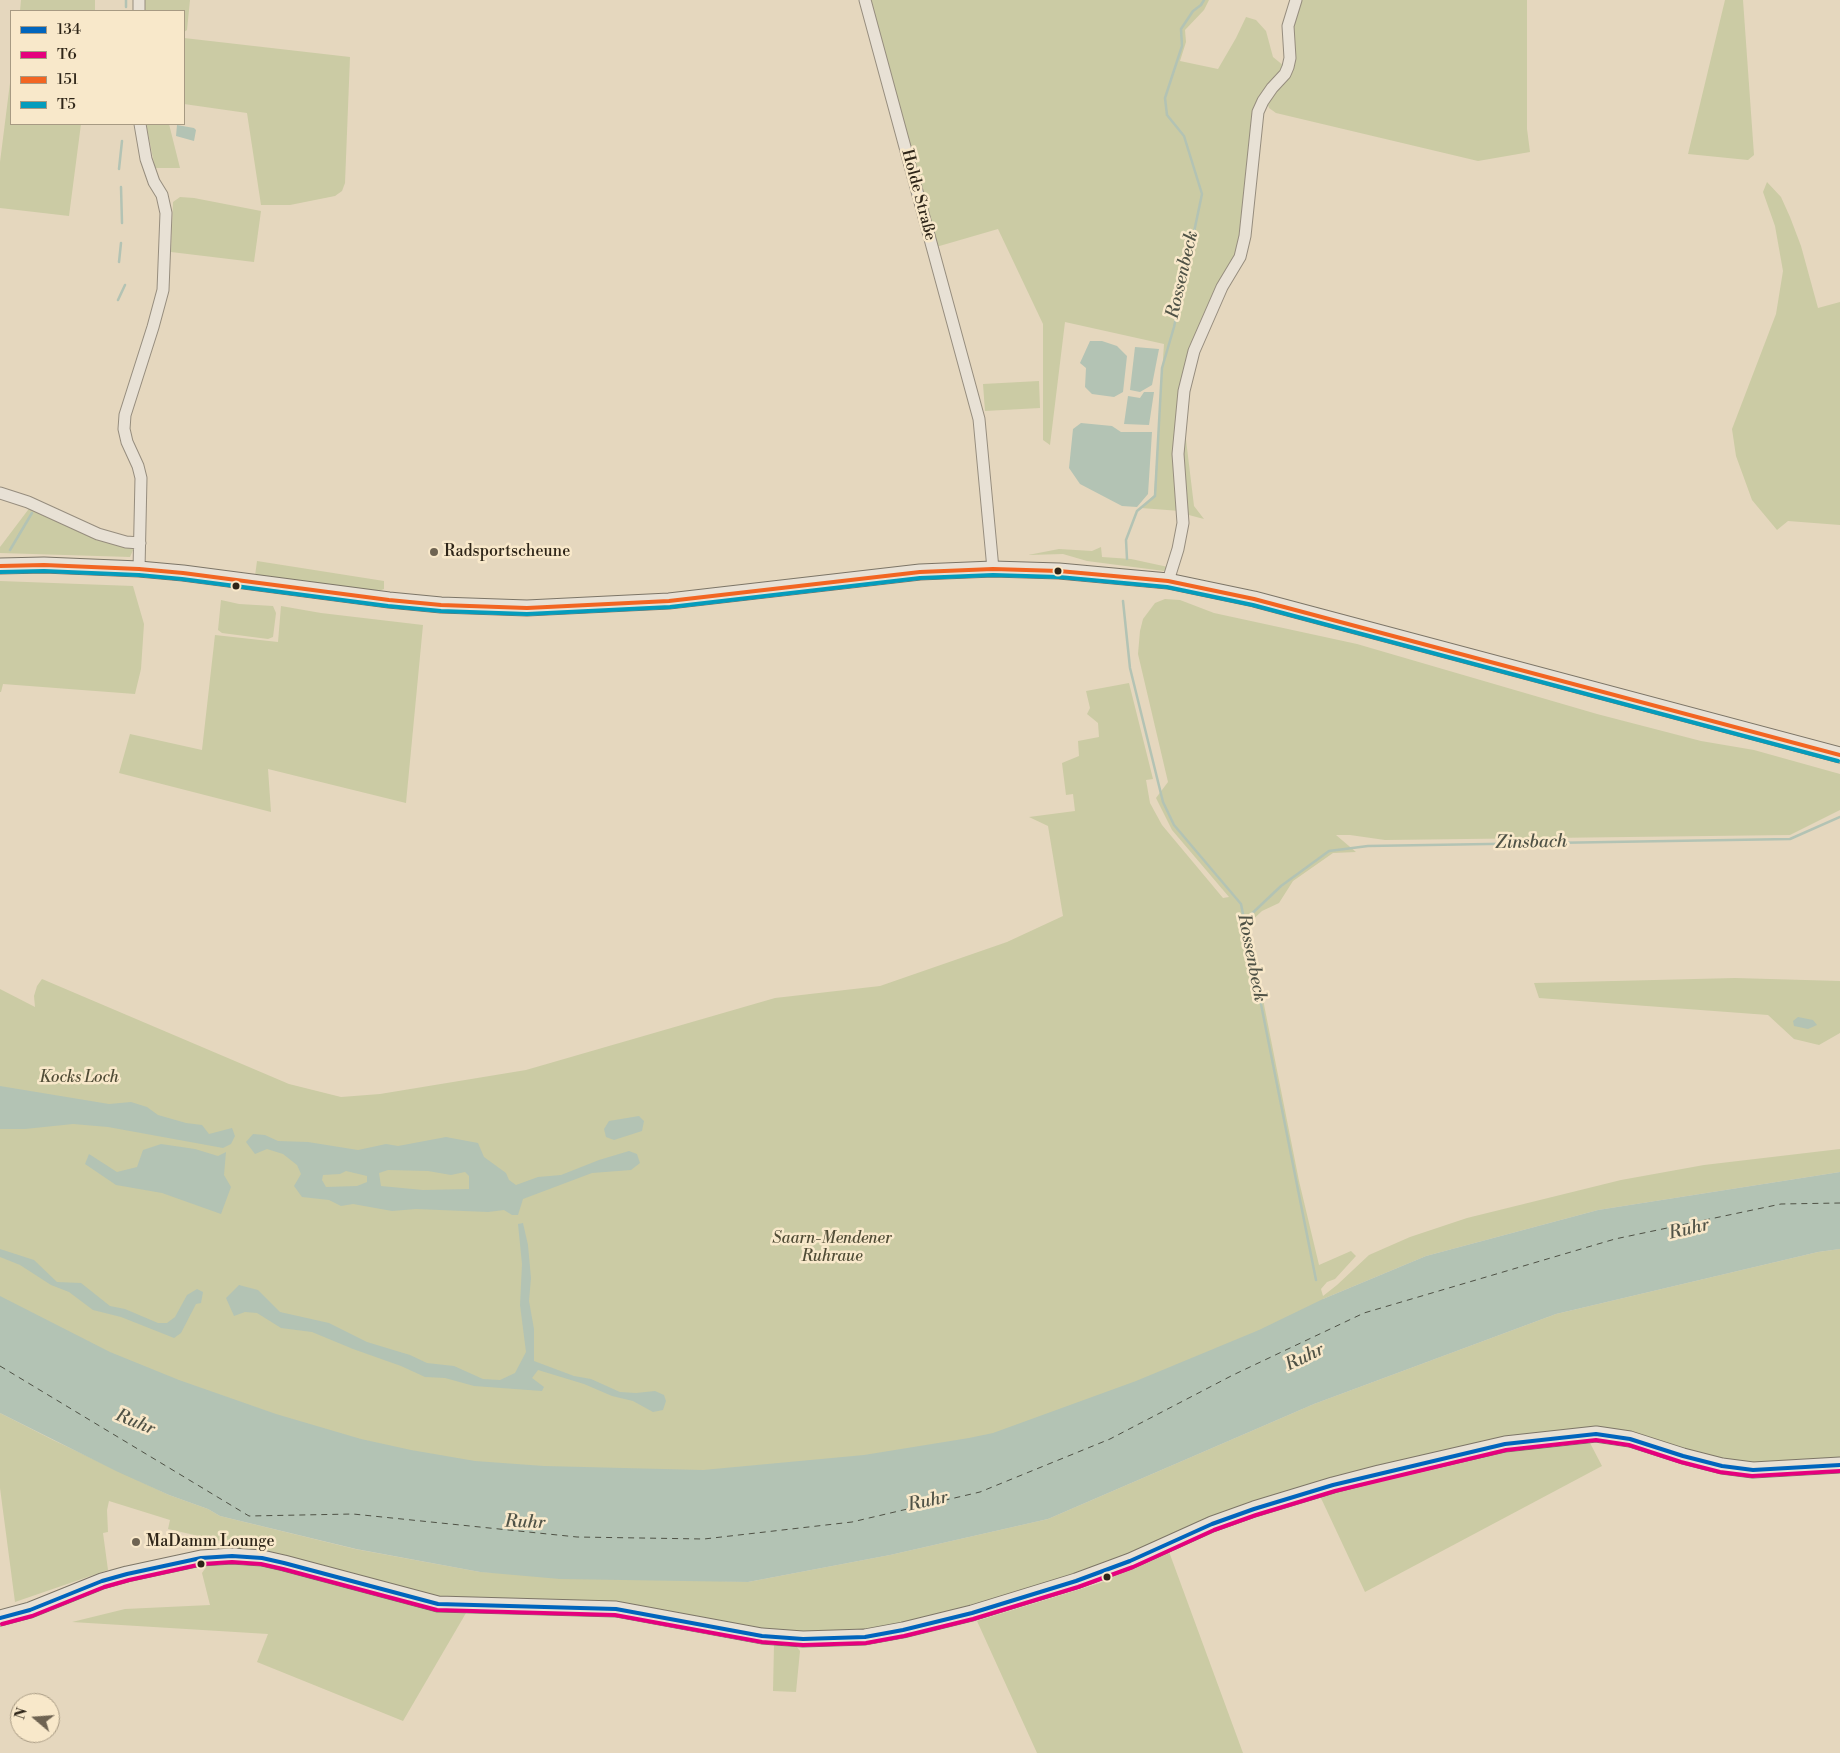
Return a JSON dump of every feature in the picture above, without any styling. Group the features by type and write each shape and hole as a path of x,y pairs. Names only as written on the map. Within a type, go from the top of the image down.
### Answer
{"main road":[{"path":"0,566 44,565 139,569 389,600 440,605 526,608 669,601 902,574 993,569 1059,571 1168,581 1254,599 1840,755"},
{"path":"0,1618 30,1610 102,1581 126,1574 194,1560 232,1556 262,1558 284,1563 438,1604 616,1609 762,1636 803,1639 865,1636 904,1630 972,1613 1076,1581 1130,1561 1212,1524 1316,1490 1389,1470 1505,1444 1596,1434 1630,1439 1682,1456 1722,1466 1753,1470 1840,1465"}],"street":[{"name":"Holde Straße","path":"865,0 978,419 993,569"},
{"path":"1168,581 1178,549 1183,523 1178,454 1184,391 1194,351 1222,287 1240,257 1245,236 1258,112 1263,101 1288,67 1290,58 1288,26 1296,0"},
{"path":"139,569 141,478 138,466 127,442 124,429 125,415 163,290 166,213 162,195 154,182 146,159 140,125"},
{"path":"0,494 28,502 98,534 126,542 140,543"}],"green space":[{"path":"21,0 95,0 95,10 20,10"},
{"path":"143,0 190,0 187,30 185,31 185,10 142,10"},
{"path":"870,0 1209,0 1204,10 1185,30 1186,42 1180,61 1218,69 1246,17 1256,20 1266,31 1273,57 1284,66 1282,72 1260,99 1238,255 1195,341 1184,423 1194,506 1204,519 1180,511 1141,508 1154,495 1164,344 1065,322 1050,445 1043,440 1043,324 998,229 936,247"},
{"path":"1300,0 1527,0 1527,129 1530,152 1478,161 1276,113 1269,108 1267,102 1289,74 1291,26"},
{"path":"1725,0 1743,0 1754,155 1748,160 1688,154"},
{"path":"185,38 350,57 345,183 342,191 335,196 290,205 261,205 247,113 185,104"},
{"path":"10,83 10,125 81,125 69,216 0,208 0,162"},
{"path":"146,125 169,125 180,168 155,168"},
{"path":"1767,182 1781,197 1790,217 1801,246 1818,308 1840,302 1840,525 1788,521 1777,530 1752,500 1736,456 1732,429 1776,314 1783,271 1775,226 1763,192"},
{"path":"180,197 261,211 254,262 171,252 173,202"},
{"path":"1039,381 1040,408 985,411 983,384"},
{"path":"31,506 108,541 134,548 130,557 0,553 0,547"},
{"path":"1101,547 1102,557 1131,559 1168,567 1164,571 1087,561 1063,554 1028,555 1059,549 1092,551"},
{"path":"257,561 384,581 384,589 376,592 255,576"},
{"path":"0,581 133,586 144,624 141,669 135,694 3,684 0,692"},
{"name":"Saarn-Mendener Ruhraue","path":"1165,599 1180,600 1214,613 1357,644 1597,714 1701,741 1754,750 1840,774 1840,810 1790,835 1385,840 1336,835 1356,852 1333,853 1293,881 1279,903 1262,911 1248,924 1299,1181 1319,1265 1351,1251 1356,1256 1335,1279 1327,1282 1321,1289 1323,1296 1369,1255 1410,1237 1467,1218 1621,1180 1704,1165 1840,1149 1840,1172 1598,1210 1426,1256 1323,1299 1332,1345 690,1527 0,1350 0,989 35,1007 34,996 37,986 42,979 289,1084 341,1097 380,1094 526,1070 775,998 880,986 1007,942 1063,916 1048,826 1029,817 1075,811 1073,794 1066,795 1062,763 1079,756 1078,741 1099,737 1098,723 1087,714 1090,708 1086,691 1129,683 1153,779 1146,780 1150,803 1162,825 1223,898 1229,897 1172,830 1156,798 1168,782 1138,654 1143,619 1155,603"},
{"path":"221,600 239,604 273,606 276,613 273,637 268,639 222,633 218,630"},
{"path":"281,606 321,613 423,625 406,803 268,769 271,812 119,773 130,734 202,750 215,635 278,642"},
{"path":"1735,978 1840,981 1840,1033 1819,1045 1794,1039 1768,1015 1539,998 1534,983"},
{"path":"1840,1249 1840,1462 1739,1465 1600,1430 1357,1475 1076,1577 902,1625 835,1634 724,1626 460,1601 237,1554 238,1545 168,1529 170,1520 109,1501 107,1510 108,1532 103,1533 108,1570 15,1602 0,1488 0,1413 169,1495 208,1509 220,1516 355,1549 480,1572 748,1582 890,1555 1048,1519 1314,1404 1556,1314 1818,1252"},
{"path":"1589,1441 1602,1466 1365,1592 1320,1496 1480,1453"},
{"path":"1168,1549 1243,1753 1037,1753 977,1621 1100,1583"},
{"path":"241,1559 404,1601 466,1613 403,1721 257,1662 268,1634 72,1622 125,1609 210,1605 202,1573 209,1563"},
{"path":"774,1645 797,1647 800,1651 796,1692 773,1691"}],"water":[{"path":"177,125 194,128 196,130 194,141 176,136"},
{"path":"1090,341 1102,341 1117,346 1127,356 1123,392 1114,397 1092,394 1085,387 1086,368 1080,363"},
{"path":"1135,347 1159,349 1152,385 1140,392 1130,390"},
{"path":"1144,392 1154,392 1149,425 1124,424 1128,396 1140,398"},
{"path":"1081,423 1112,426 1121,432 1152,432 1148,494 1137,507 1122,506 1080,484 1069,468 1073,429"},
{"path":"1798,1017 1813,1020 1817,1025 1808,1029 1794,1026 1793,1021"},
{"path":"0,1086 109,1104 131,1102 147,1107 158,1115 186,1123 202,1125 209,1134 232,1128 235,1136 231,1144 223,1148 108,1127 73,1124 25,1129 0,1129"},
{"path":"639,1116 644,1121 642,1131 614,1140 606,1137 604,1129 609,1121"},
{"path":"253,1134 265,1135 278,1141 308,1142 358,1150 386,1144 398,1146 446,1137 478,1143 484,1157 506,1173 509,1180 516,1185 538,1177 561,1175 629,1151 637,1154 640,1163 631,1170 592,1173 523,1199 518,1215 512,1215 504,1210 488,1212 416,1209 392,1211 353,1204 341,1206 329,1200 302,1197 294,1186 301,1174 297,1165 283,1154 267,1149 255,1154 246,1142","holes":["388,1170 428,1171 451,1175 465,1172 469,1176 469,1189 423,1190 381,1186 379,1173","346,1171 367,1176 367,1182 357,1186 326,1187 322,1180 323,1175 340,1174"]},
{"path":"161,1144 195,1149 218,1156 226,1152 224,1175 231,1187 221,1214 162,1193 116,1185 85,1164 89,1154 117,1172 137,1167 143,1150"},
{"name":"Ruhr","path":"1840,1172 1840,1249 1818,1252 1556,1314 1314,1404 1048,1519 890,1555 748,1582 560,1579 480,1572 356,1549 220,1516 208,1509 169,1495 116,1471 0,1413 0,1296 110,1352 179,1380 276,1414 361,1439 411,1450 475,1461 544,1466 703,1470 864,1455 993,1433 1136,1381 1259,1330 1323,1299 1426,1256 1598,1210"},
{"path":"523,1223 528,1245 531,1278 529,1301 534,1329 534,1361 574,1376 591,1379 620,1392 655,1391 664,1395 666,1401 663,1410 653,1412 633,1401 612,1396 584,1384 538,1370 532,1378 544,1387 542,1391 474,1386 445,1378 425,1377 312,1332 281,1328 257,1313 245,1312 234,1316 226,1298 239,1285 258,1290 280,1312 329,1323 367,1342 410,1355 427,1363 454,1366 483,1379 500,1380 515,1373 526,1352 520,1305 522,1264 518,1224"},
{"path":"0,1249 34,1260 57,1282 81,1283 110,1306 125,1309 158,1323 167,1323 175,1317 187,1295 197,1289 203,1292 201,1303 196,1304 181,1333 174,1338 121,1317 93,1310 69,1292 51,1285 20,1265 0,1257"}],"waterway":[{"path":"126,0 126,7"},
{"name":"Rossenbeck","path":"1127,559 1126,540 1137,511 1155,496 1162,368 1174,327 1202,194 1184,136 1167,115 1165,98 1182,46 1181,29 1193,11 1204,0"},
{"path":"119,169 122,141"},
{"path":"121,187 122,223"},
{"path":"119,262 121,243"},
{"path":"118,300 125,285"},
{"path":"10,550 32,513"},
{"name":"Rossenbeck","path":"1123,601 1130,668 1163,802 1174,825 1241,904 1316,1280"},
{"name":"Zinsbach","path":"1243,922 1281,886 1329,851 1368,846 1790,839 1840,817"}],"ferry route":[{"path":"0,1366 249,1516 353,1514 577,1537 704,1539 852,1522 980,1492 1110,1439 1233,1375 1364,1313 1615,1239 1781,1204 1840,1203"}],"transit line":[{"name":"151","path":"0,566 44,565 139,569 389,600 441,605 527,608 669,601 920,572 993,569 1059,571 1168,581 1254,599 1840,755"},
{"name":"T5","path":"0,572 44,571 139,575 388,606 441,611 527,614 670,607 920,578 993,575 1059,577 1167,587 1253,605 1838,761"},
{"name":"134","path":"0,1618 30,1610 102,1581 127,1574 201,1558 232,1556 262,1558 284,1563 438,1604 616,1609 762,1636 803,1639 865,1637 972,1613 1076,1581 1130,1561 1212,1524 1333,1485 1505,1444 1596,1434 1630,1439 1722,1466 1753,1470 1840,1465"},
{"name":"T6","path":"2,1624 32,1616 104,1587 129,1580 202,1564 232,1562 261,1564 283,1569 437,1610 615,1615 762,1642 803,1645 866,1643 973,1619 1078,1587 1133,1567 1214,1530 1335,1491 1506,1450 1596,1440 1629,1445 1681,1462 1720,1472 1752,1476 1840,1471"}],"place":[{"name":"Radsportscheune","path":"434,552"},
{"name":"MaDamm Lounge","path":"136,1542"}],"park label":[{"name":"Kocks Loch","path":"79,1078"}]}
